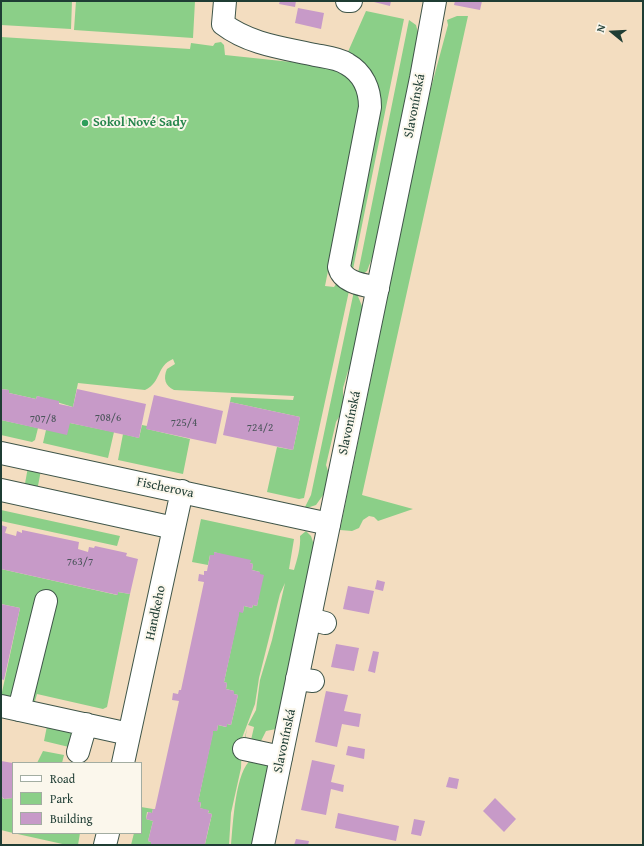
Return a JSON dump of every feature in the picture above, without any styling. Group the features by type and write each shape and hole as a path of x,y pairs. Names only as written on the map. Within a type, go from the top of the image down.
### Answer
{"street":[{"path":"225,1 223,24 235,33 270,45 346,63 363,79 368,88 370,107 339,267 344,276 354,282 378,288"},
{"name":"Slavonínská","path":"263,845 281,757 305,680 317,621 329,524 435,1"},
{"name":"Fischerova","path":"1,453 329,524"},
{"path":"1,490 174,528"},
{"name":"Handkeho","path":"123,762 182,491"},
{"path":"46,601 10,708 130,734"},
{"path":"78,752 86,724"},
{"path":"244,749 281,757"},
{"path":"105,845 108,834"}],"green space":[{"path":"1,1 72,1 71,29 1,25"},
{"path":"76,1 195,1 193,38 74,30"},
{"path":"366,11 404,19 352,274 349,268 370,141 347,54"},
{"path":"457,16 468,16 362,495 413,509 378,521 374,517 369,516 363,520 359,528 352,531 340,530 428,99 448,25 447,20"},
{"path":"409,20 416,25 419,36 377,245 367,271 357,278"},
{"path":"1,37 190,49 191,43 213,46 215,43 221,42 224,45 225,55 310,64 346,71 363,96 325,286 334,287 338,281 349,291 304,498 299,499 267,492 277,447 293,450 300,417 230,402 231,397 293,400 294,396 174,390 167,384 165,379 167,369 175,364 173,359 164,366 154,383 145,390 78,383 73,407 37,396 36,399 9,393 9,390 1,389"},
{"path":"354,291 357,294 362,306 363,315 353,363 348,371 343,388 343,410 336,422 326,465 329,474 326,491 316,505 304,509 311,495"},
{"path":"1,420 38,428 35,440 32,442 1,435"},
{"path":"70,423 114,432 108,458 43,443 46,430"},
{"path":"142,425 147,426 147,429 190,439 183,474 118,460 123,434 139,438"},
{"path":"28,467 41,470 37,491 24,489"},
{"path":"1,510 120,536 117,546 1,521"},
{"path":"201,519 294,539 289,569 294,570 299,549 300,536 306,531 311,536 314,545 276,729 266,731 260,743 244,741 247,728 245,740 251,740 254,727 248,725 256,710 260,680 272,640 285,583 280,594 259,678 255,704 242,738 241,768 231,813 229,845 201,845 201,843 205,844 212,814 208,813 209,811 200,808 201,803 198,802 213,731 217,731 218,725 226,727 227,724 231,725 238,695 234,694 234,691 226,689 227,683 224,682 239,612 243,612 244,606 252,608 253,605 257,606 260,572 252,570 253,564 214,552 214,555 210,555 208,565 192,562"},
{"path":"1,569 117,595 118,592 130,594 107,707 103,709 37,694 34,705 12,698 1,697 20,608 1,604"},
{"path":"47,726 77,732 73,748 44,741"},
{"path":"43,751 64,755 62,762 38,762"},
{"path":"252,759 268,764 254,845 231,845 238,786 246,765"},
{"path":"1,794 3,799 12,798 12,833 1,830"},
{"path":"142,807 153,809 152,813 147,812 146,819 153,821 148,841 151,842 151,845 131,845 134,834 142,834"},
{"path":"18,834 80,834 78,845 67,845"}],"building":[{"path":"280,1 296,1 295,7 279,4"},
{"path":"370,1 391,1 390,6"},
{"path":"455,1 482,1 480,10 454,5"},
{"path":"298,8 324,13 321,29 295,23"},
{"path":"1,389 9,390 9,393 36,399 37,396 59,401 59,404 73,407 77,389 146,404 139,438 70,423 67,435 1,420"},
{"path":"154,395 223,411 216,444 146,429"},
{"path":"230,402 300,417 293,450 223,435"},
{"path":"1,525 7,527 5,533 16,536 17,531 22,533 22,530 79,542 78,549 88,552 89,547 94,548 95,546 127,553 126,556 138,559 130,594 118,592 118,595 1,569"},
{"path":"214,552 251,560 250,563 253,564 252,570 260,572 260,574 264,575 257,606 253,605 252,608 244,606 243,613 239,612 224,682 227,683 226,689 234,691 234,694 238,695 231,725 227,724 227,727 218,725 217,731 213,731 198,802 201,802 200,808 209,810 208,813 212,814 205,844 151,845 151,842 148,841 153,821 146,819 148,812 152,813 153,809 155,809 179,701 172,700 173,693 178,694 179,690 181,690 204,582 198,581 199,574 204,575 204,571 207,571 210,555 214,555"},
{"path":"377,580 385,582 383,591 375,589"},
{"path":"348,586 374,591 369,614 343,609"},
{"path":"1,604 20,608 4,680 1,679"},
{"path":"336,644 359,648 354,671 331,667"},
{"path":"373,651 379,652 375,673 368,671"},
{"path":"326,691 348,695 344,711 361,714 359,727 342,724 337,747 315,742"},
{"path":"348,746 365,749 364,759 346,755"},
{"path":"312,760 335,765 331,782 344,785 343,792 331,789 326,815 301,810"},
{"path":"1,761 12,763 12,798 4,799 2,797"},
{"path":"449,777 459,779 457,789 446,787"},
{"path":"495,798 516,819 504,832 483,811"},
{"path":"338,813 399,826 396,841 335,828"},
{"path":"414,819 425,821 421,836 411,834"},
{"path":"296,839 309,841 308,845 294,845"}],"place":[{"name":"Sokol Nové Sady","path":"85,123"}]}
